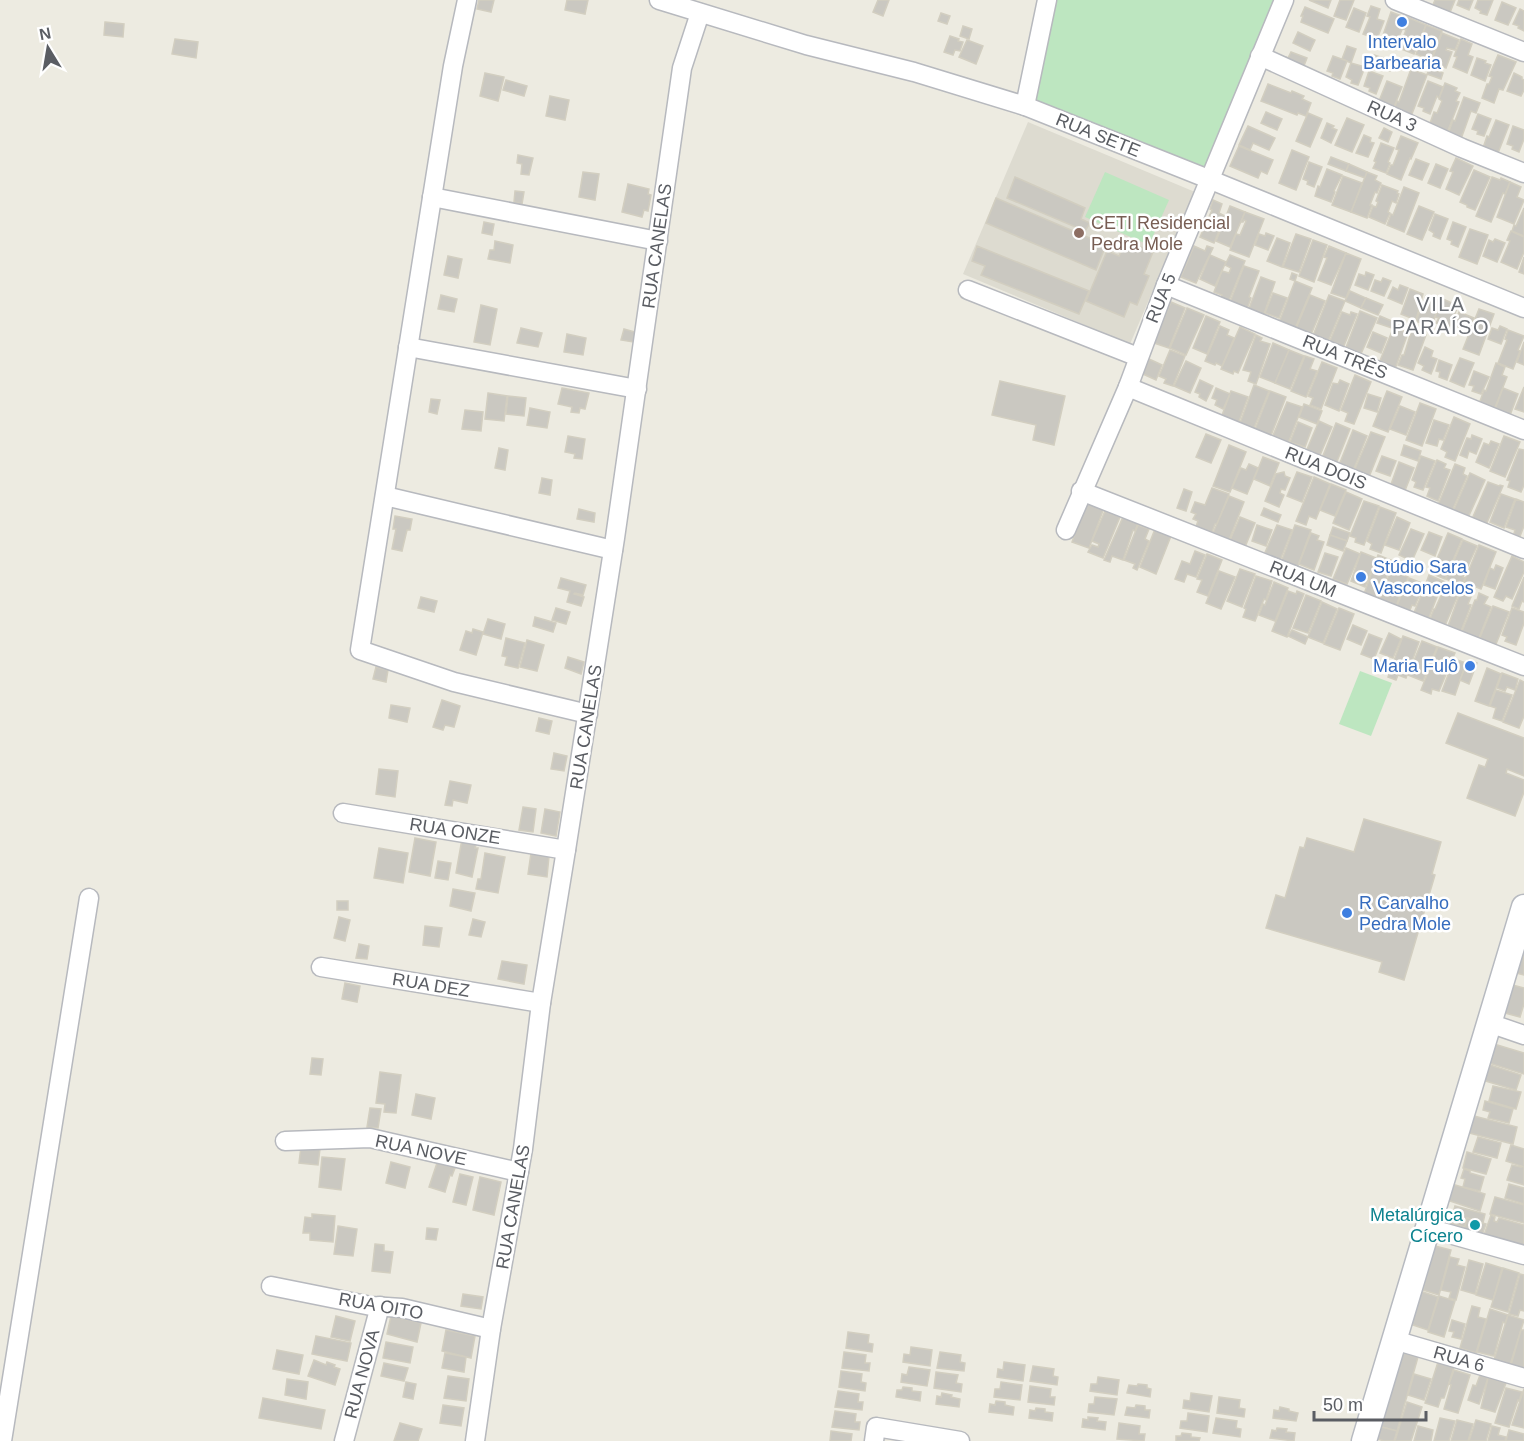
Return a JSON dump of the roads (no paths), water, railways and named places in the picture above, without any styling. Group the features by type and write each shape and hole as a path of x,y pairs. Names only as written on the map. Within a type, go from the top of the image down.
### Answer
{"street":[{"path":"467,0 453,66 360,650 454,682 588,714"},
{"name":"RUA SETE","path":"659,0 806,45 914,72 1025,106 1524,308"},
{"path":"1025,106 1047,0"},
{"name":"RUA 5","path":"1066,530 1128,387 1166,285 1284,0"},
{"path":"1395,0 1524,52"},
{"name":"RUA CANELAS","path":"475,1441 491,1329 523,1149 541,1003 613,550 682,68 700,13"},
{"name":"RUA 3","path":"1260,56 1462,148 1524,173"},
{"path":"432,197 658,241"},
{"name":"RUA TRÊS","path":"1166,285 1524,430"},
{"path":"968,290 1138,357"},
{"path":"408,347 637,389"},
{"name":"RUA DOIS","path":"1128,387 1524,549"},
{"name":"RUA UM","path":"1081,491 1524,666"},
{"path":"385,496 613,550"},
{"name":"RUA ONZE","path":"343,813 567,850"},
{"path":"2,1441 89,898"},
{"path":"1364,1441 1523,914"},
{"name":"RUA DEZ","path":"321,967 541,1003"},
{"path":"1489,1023 1524,1035"},
{"name":"RUA NOVE","path":"285,1141 370,1138 519,1172"},
{"path":"1428,1228 1524,1255"},
{"name":"RUA OITO","path":"271,1286 402,1308 491,1329"},
{"name":"RUA NOVA","path":"344,1441 380,1306"},
{"name":"RUA 6","path":"1394,1340 1524,1378"},
{"path":"874,1441 876,1428 960,1441"}],"place":[{"name":"Intervalo Barbearia","path":"1402,22"},
{"name":"CETI Residencial Pedra Mole","path":"1079,233"},
{"name":"Stúdio Sara Vasconcelos","path":"1361,577"},
{"name":"Maria Fulô","path":"1470,666"},
{"name":"R Carvalho Pedra Mole","path":"1347,913"},
{"name":"Metalúrgica Cícero","path":"1475,1225"}],"district":[{"name":"VILA PARAÍSO","path":"1441,316"}]}
